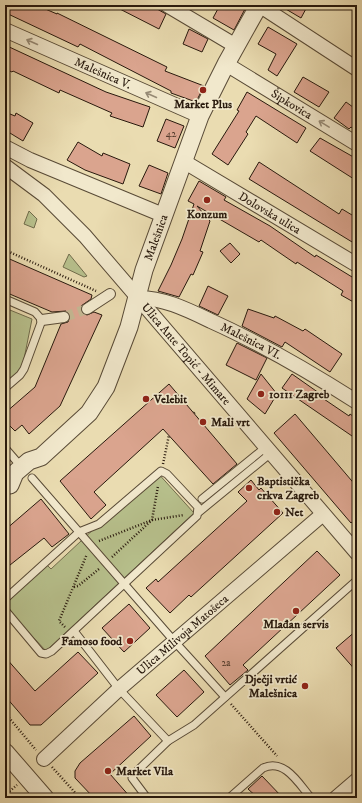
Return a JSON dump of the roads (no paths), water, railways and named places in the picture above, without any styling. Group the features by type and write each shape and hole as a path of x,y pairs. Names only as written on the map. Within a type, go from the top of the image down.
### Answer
{"street":[{"path":"167,5 236,46"},
{"path":"259,5 357,69"},
{"name":"Malešnica","path":"7,487 23,481 36,469 41,457 89,413 100,398 129,328 144,270 200,116 226,64 259,5"},
{"name":"Malešnica V.","path":"5,30 200,116"},
{"name":"Šipkovica","path":"226,64 357,144"},
{"path":"5,147 30,160 163,215"},
{"name":"Dolovska ulica","path":"183,161 357,266"},
{"name":"Ulica Ante Topić - Mimare","path":"5,166 27,181 65,215 85,236 357,553"},
{"path":"87,309 110,294"},
{"name":"Malešnica VI.","path":"137,298 150,298 190,311 226,328 289,359 357,402"},
{"path":"42,320 64,317"},
{"name":"Ulica Milivoja Matošeca","path":"44,759 119,689 323,514"},
{"path":"5,752 45,798"},
{"path":"342,796 357,780"}],"lane":[{"path":"5,299 35,312 42,320 24,369 20,375 5,388"},
{"path":"5,448 18,463"},
{"path":"202,499 268,450"},
{"path":"5,610 41,653 46,654 52,651 197,516 199,512 268,450"},
{"path":"5,599 79,532 99,524 161,471 166,474 193,502 198,508 199,512"},
{"path":"32,478 174,641 225,697"},
{"path":"148,798 132,778 168,740 194,724 357,580"},
{"path":"74,631 119,689 168,740"},
{"path":"229,798 263,768 270,765 282,767 311,798"}],"tunnel":[{"path":"64,317 87,309"}],"place":[{"name":"Market Plus","path":"203,90"},
{"name":"Konzum","path":"207,200"},
{"name":"10111 Zagreb","path":"261,394"},
{"name":"Velebit","path":"146,399"},
{"name":"Mali vrt","path":"203,422"},
{"name":"Baptistička crkva Zagreb","path":"249,488"},
{"name":"Net","path":"277,512"},
{"name":"Mlađan servis","path":"296,611"},
{"name":"Famoso food","path":"130,641"},
{"name":"Dječji vrtić Malešnica","path":"305,686"},
{"name":"Market Vila","path":"108,771"}]}
